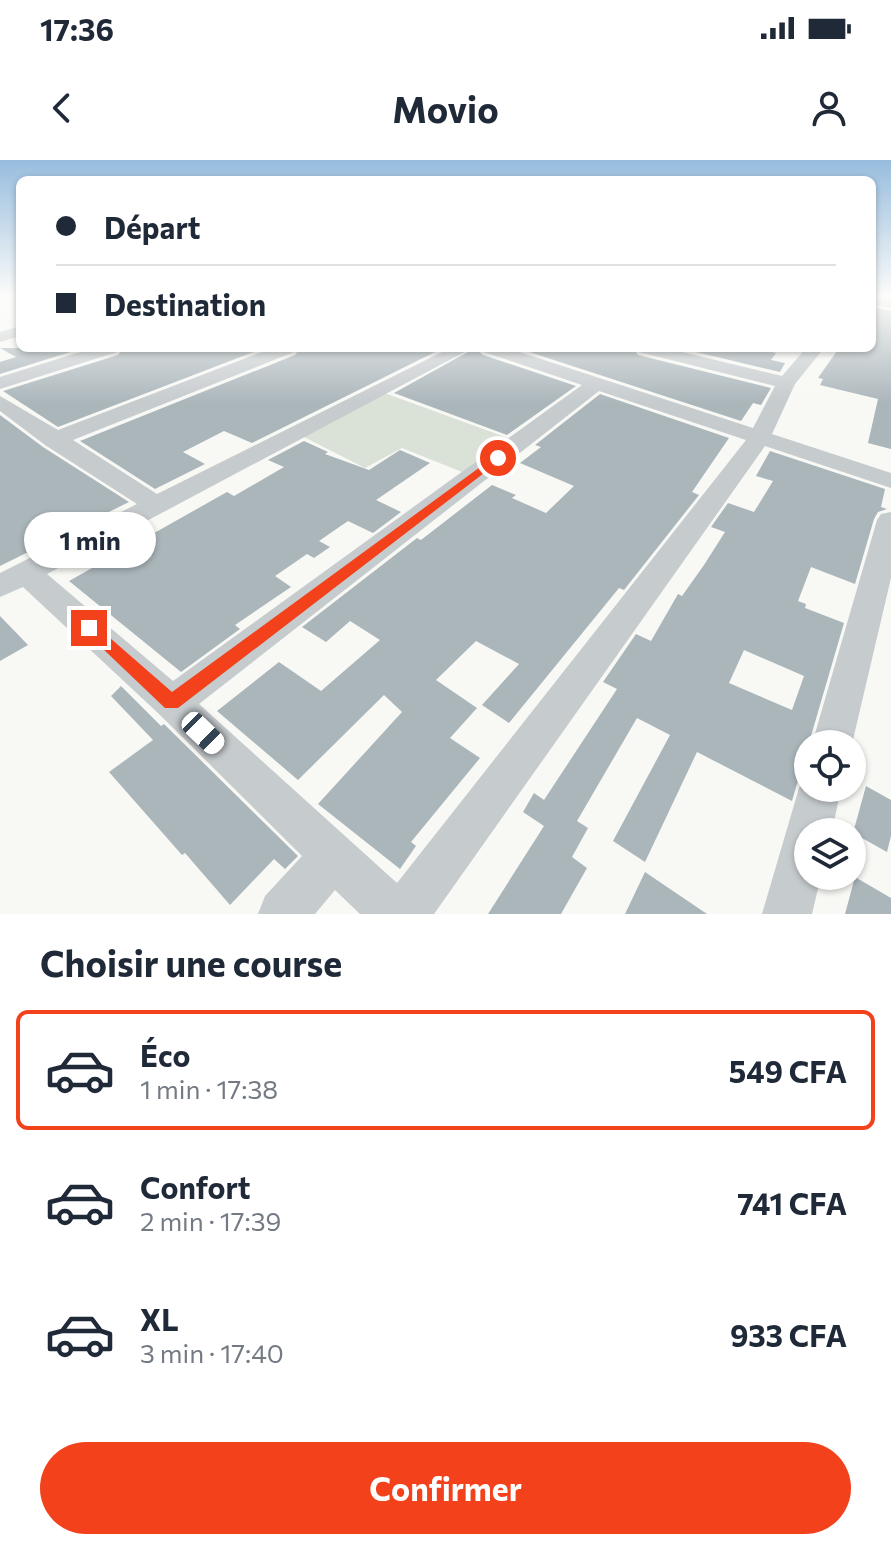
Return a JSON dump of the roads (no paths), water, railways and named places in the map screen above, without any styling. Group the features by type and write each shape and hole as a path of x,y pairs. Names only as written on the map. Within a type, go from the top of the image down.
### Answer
{"street":[{"path":"0,383 98,352"},
{"path":"53,440 278,352"},
{"path":"395,914 172,703 14,580 455,352"},
{"path":"503,352 891,481"},
{"path":"661,352 786,383"},
{"path":"404,914 760,437 805,352"},
{"path":"172,703 598,382"},
{"path":"0,402 53,440 157,506"},
{"path":"836,730 891,520"},
{"path":"283,914 332,857"},
{"path":"787,914 794,887"}]}
